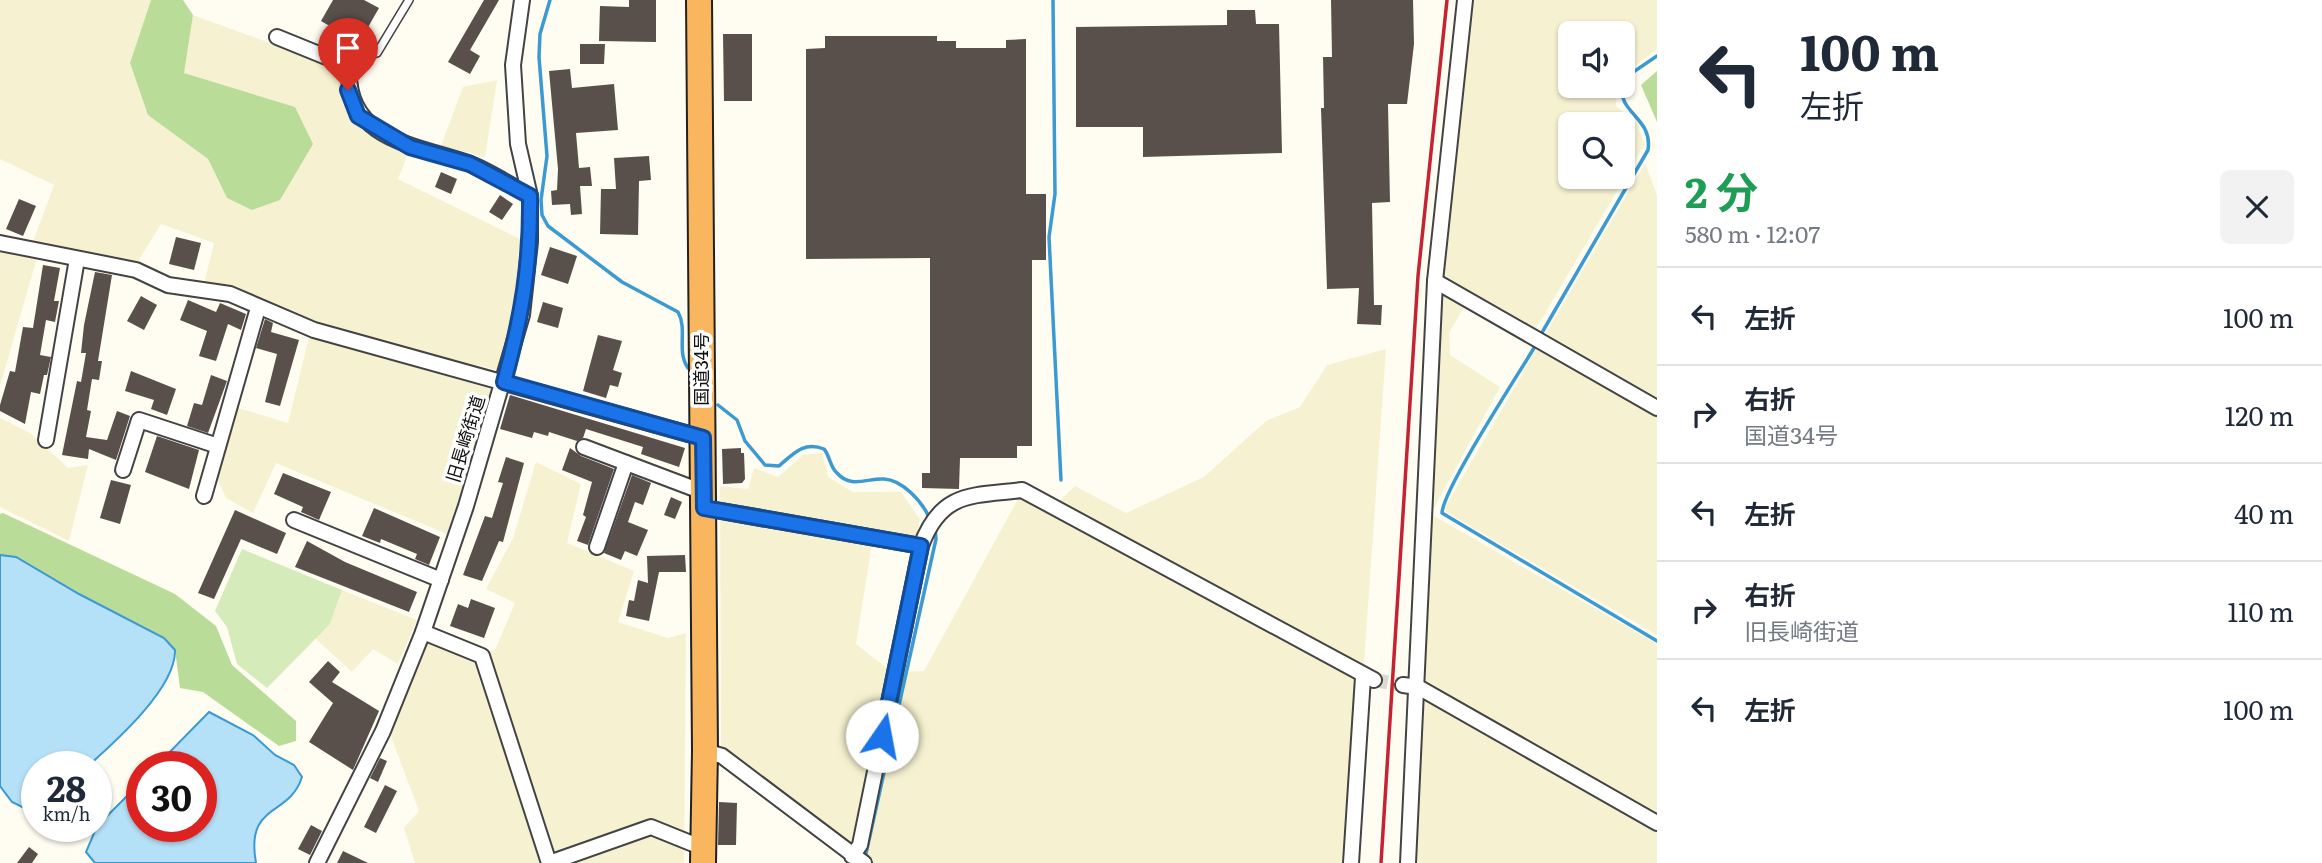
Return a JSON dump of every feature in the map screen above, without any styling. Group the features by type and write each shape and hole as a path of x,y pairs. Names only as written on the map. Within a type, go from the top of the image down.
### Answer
{"highway":[{"name":"国道34号","path":"699,0 704,500 703,856"}],"street":[{"name":"旧長崎街道","path":"317,863 383,731 423,632 504,382 522,315 530,242 530,196 518,144 513,65 522,0"},
{"path":"1408,863 1435,281 1465,0"},
{"path":"277,37 341,63 349,71 348,90 358,116 410,147 470,164 530,196"},
{"path":"0,243 136,270 168,285 230,294 314,330 703,438"},
{"path":"46,440 77,259"},
{"path":"1435,281 1657,408"},
{"path":"204,496 258,308"},
{"path":"123,470 139,420 218,446"},
{"path":"584,447 626,463 704,500 921,546"},
{"path":"597,547 626,463"},
{"path":"705,751 722,756 858,860 921,546 928,528 937,514 950,502 964,496 1022,490 1368,679 1351,863"},
{"path":"294,520 441,580"},
{"path":"423,632 482,656 549,863 651,827 703,856"},
{"path":"1403,685 1418,687 1657,823"}],"lane":[{"path":"341,63 377,53 409,0"}],"shaded area":[{"path":"0,0 151,0 130,63 148,114 208,159 227,198 295,107 183,73 193,15 343,70 342,101 351,122 407,156 398,179 520,239 514,310 497,370 318,326 231,289 204,283 214,243 161,224 137,263 33,242 54,185 0,159"},
{"path":"1470,0 1657,0 1657,49 1635,66 1635,21 1558,21 1558,98 1616,98 1616,106 1623,112 1558,112 1558,189 1618,189 1533,334 1438,279"},
{"path":"497,80 485,157 441,146 463,87"},
{"path":"1635,122 1638,124 1644,145 1635,160"},
{"path":"1645,163 1657,195 1657,635 1446,512 1445,507 1630,189 1635,189 1635,180"},
{"path":"0,251 37,258 0,386"},
{"path":"1438,290 1465,305 1449,333 1450,355 1500,387 1434,508 1428,504"},
{"path":"309,337 495,386 447,534 276,463 253,513 226,498 216,475 235,407 288,423"},
{"path":"1386,349 1350,863 861,863 865,856 721,746 720,486 748,489 754,468 778,477 803,455 822,453 828,477 853,492 901,492 920,519 915,542 874,531 856,644 892,672 924,671 1018,499 1050,510 1075,486 1126,513 1204,477 1266,421 1300,407 1327,365"},
{"path":"0,418 30,433 68,468 88,465 69,541 0,507"},
{"path":"536,462 581,484 567,543 634,571 618,622 668,638 686,633 684,863 415,863 404,828 419,811 390,734 427,638 474,657 495,650 515,603 486,589 513,538"},
{"path":"1429,513 1657,644 1657,863 1411,863"},
{"path":"342,590 417,620 398,664 373,649 352,672 315,638 330,624"}],"green space":[{"path":"151,0 183,0 193,15 184,73 295,107 313,144 280,200 252,210 227,198 208,159 148,115 130,63"},
{"path":"1657,71 1657,122 1641,85"},
{"path":"3,513 175,594 216,626 232,665 296,721 296,741 279,746 203,692 180,688 175,650 16,557 0,555 0,514"},
{"path":"242,549 342,590 330,624 267,688 237,664 227,627 215,611"}],"water":[{"path":"0,555 16,557 79,594 164,638 175,650 173,665 155,697 128,729 104,751 21,751 21,806 12,802 0,786"},
{"path":"209,712 253,735 275,755 294,765 302,777 288,799 262,820 254,843 256,863 95,863 86,852 90,842 112,842 112,811 126,797 126,842 217,842 217,751 171,751"}],"building":[{"path":"333,0 364,0 379,8 359,43 321,21"},
{"path":"484,0 499,0 470,50 480,56 470,74 448,62"},
{"path":"629,0 656,0 656,42 599,41 600,6 629,7"},
{"path":"1331,0 1413,0 1414,44 1407,104 1388,104 1390,202 1372,203 1374,305 1382,305 1381,325 1357,324 1359,288 1327,289 1321,108 1324,108 1323,57 1332,57"},
{"path":"1227,10 1255,10 1256,24 1279,24 1282,153 1143,157 1143,127 1076,127 1076,27 1227,25"},
{"path":"723,34 752,34 752,101 724,101"},
{"path":"825,36 937,36 937,41 956,41 956,48 1006,48 1006,40 1026,39 1026,194 1046,194 1046,260 1032,260 1032,446 1017,446 1017,458 960,458 959,489 922,488 922,473 930,473 930,258 806,259 806,49 825,48"},
{"path":"580,44 605,44 604,64 580,64"},
{"path":"570,69 572,88 614,84 618,130 576,133 579,168 590,167 592,186 580,186 582,214 571,215 570,204 552,205 551,191 557,190 558,169 549,71"},
{"path":"649,156 651,180 639,181 638,235 600,234 601,189 616,189 614,158"},
{"path":"441,172 457,179 451,194 435,187"},
{"path":"500,195 513,204 502,220 489,212"},
{"path":"19,199 36,206 23,236 6,229"},
{"path":"176,237 201,243 194,270 169,264"},
{"path":"550,247 577,256 568,284 541,275"},
{"path":"43,265 60,268 54,301 59,301 55,322 46,320 40,355 51,357 47,375 44,375 40,394 31,392 25,424 0,411 0,405 10,371 15,372 23,327 33,328"},
{"path":"95,272 112,275 98,361 102,361 99,380 92,379 87,410 91,411 86,437 107,440 117,411 130,416 116,460 89,449 88,459 62,455 77,381 81,382 86,353 81,353 84,325"},
{"path":"141,296 157,305 144,330 127,321"},
{"path":"188,300 216,312 220,303 246,314 241,330 228,324 216,361 199,356 207,331 180,320"},
{"path":"543,302 563,308 558,328 537,322"},
{"path":"265,319 273,323 271,332 299,340 280,406 265,402 277,354 256,348"},
{"path":"598,335 622,341 613,370 622,373 618,387 610,385 606,398 583,391"},
{"path":"131,371 176,389 167,415 151,409 154,400 125,391"},
{"path":"211,375 227,381 208,433 187,426 194,403 202,405"},
{"path":"510,395 685,448 679,467 641,454 643,447 586,429 583,438 577,441 549,432 548,436 534,432 532,438 500,429"},
{"path":"157,436 199,450 189,489 145,472"},
{"path":"570,448 581,456 614,469 588,545 577,541 586,517 583,515 592,482 562,470"},
{"path":"741,448 741,453 744,453 745,479 742,483 723,484 722,449"},
{"path":"506,457 524,463 503,542 499,541 482,581 463,575 485,516 492,518 503,483 498,482"},
{"path":"283,473 331,492 319,520 301,512 303,507 274,494"},
{"path":"632,475 651,483 643,505 635,502 628,522 648,530 637,556 625,551 621,560 604,553"},
{"path":"111,480 131,485 120,524 100,518"},
{"path":"671,497 682,502 675,519 664,515"},
{"path":"374,508 440,537 429,565 415,559 417,554 381,539 380,543 362,536"},
{"path":"235,510 286,533 277,554 241,539 214,599 198,593"},
{"path":"307,541 345,562 417,592 409,612 295,567"},
{"path":"685,555 686,572 659,572 649,621 626,616 629,600 634,601 638,580 648,583 647,556"},
{"path":"471,599 495,608 484,638 450,626 458,604 468,608"},
{"path":"328,661 340,672 332,682 379,711 353,770 309,742 333,703 309,682"},
{"path":"380,758 387,761 378,782 370,778"},
{"path":"385,785 397,791 376,833 364,827"},
{"path":"719,802 737,803 736,845 718,845"},
{"path":"311,825 322,831 310,855 298,849"},
{"path":"29,847 38,854 32,863 17,863"},
{"path":"343,851 368,863 337,863"}],"waterway":[{"path":"550,0 540,34 539,57 547,156 541,200 542,215 548,226 622,282 678,312 682,326 683,355 688,368"},
{"path":"1053,0 1055,194 1049,237 1061,480"},
{"path":"1635,71 1657,56"},
{"path":"1540,336 1648,150 1645,130 1623,98"},
{"path":"1537,343 1468,456 1442,513 1657,641"},
{"path":"718,405 737,420 745,441 765,465 779,466 805,447 824,449 833,468 842,478 854,482 884,479 898,483 917,499 929,517"},
{"path":"865,858 936,539 935,527"}],"tunnel":[{"path":"1374,680 1403,685"}],"railway":[{"path":"1381,863 1418,276 1447,0"}],"route":[{"path":"348,90 358,116 410,147 470,164 530,196 530,242 522,315 504,382 703,438 704,508 921,546 882,736"}]}
